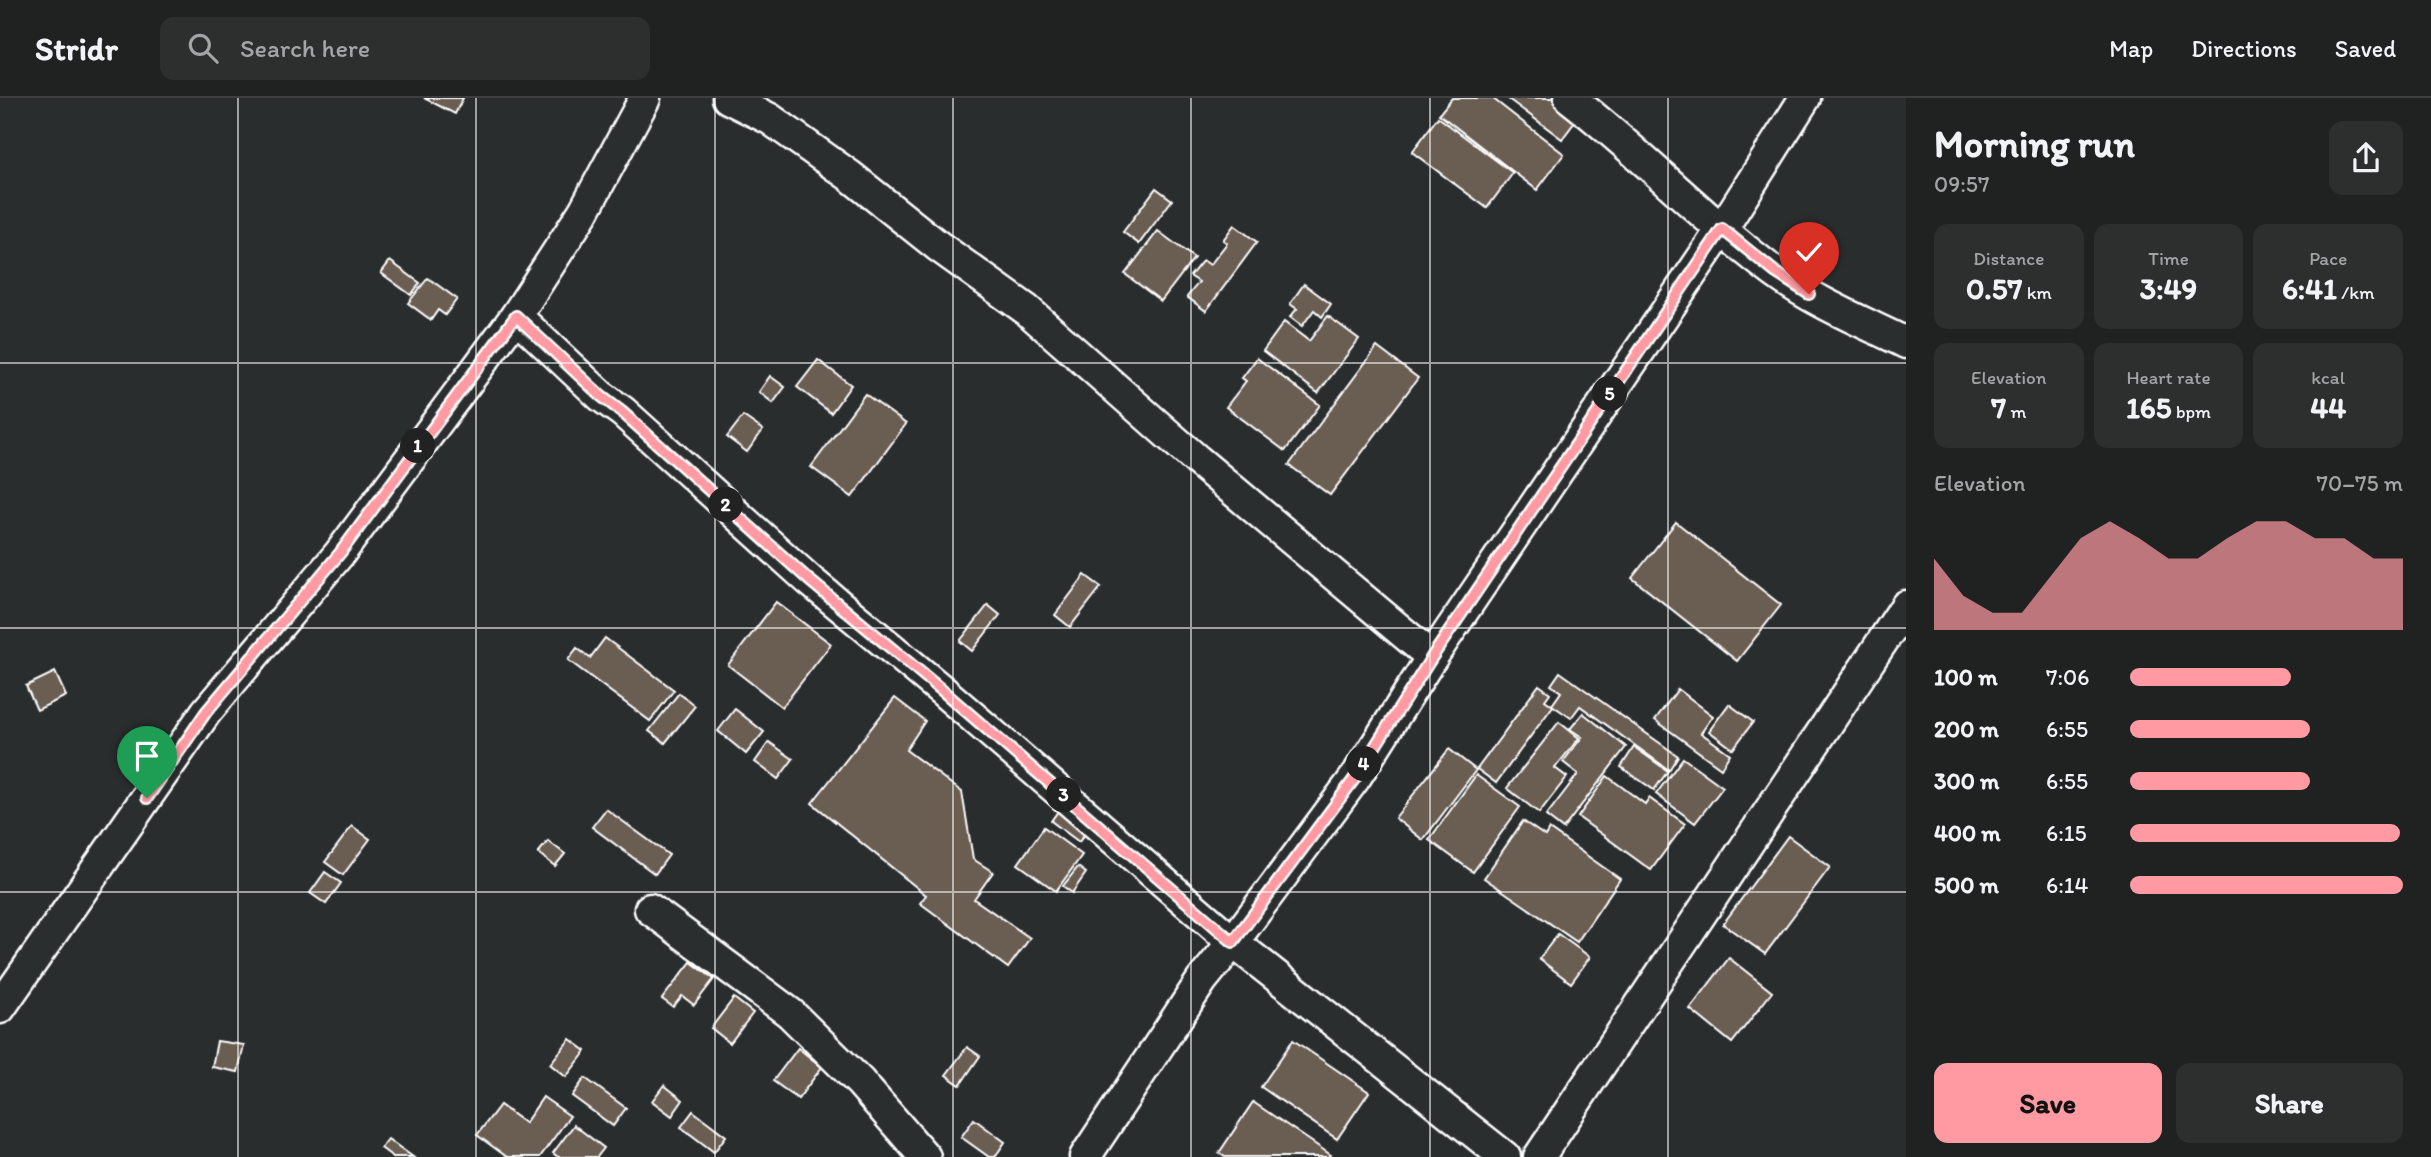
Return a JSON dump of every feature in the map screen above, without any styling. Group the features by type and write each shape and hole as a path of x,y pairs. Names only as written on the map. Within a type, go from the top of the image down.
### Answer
{"street":[{"path":"0,1008 206,712 340,553 516,316 584,211 645,98"},
{"path":"728,98 769,119 840,169 938,246 1027,310 1197,460 1432,657"},
{"path":"1570,98 1613,131 1722,229 1775,272 1809,294 1906,343"},
{"path":"1085,1157 1202,980 1355,778 1432,657 1722,229 1805,98"},
{"path":"516,316 601,396 809,580 944,692 1233,942 1505,1157"},
{"path":"1539,1157 1903,616"},
{"path":"650,909 790,1013 860,1082 925,1157"}],"building":[{"path":"424,98 463,98 455,114"},
{"path":"1452,98 1492,98 1564,154 1537,190 1439,114"},
{"path":"1507,98 1557,98 1580,115 1562,139"},
{"path":"1438,117 1513,173 1487,208 1412,152"},
{"path":"1156,188 1172,200 1139,244 1123,232"},
{"path":"1234,225 1257,242 1206,311 1187,297 1199,282 1190,276 1203,260 1210,265 1227,243 1223,240"},
{"path":"1158,231 1194,258 1161,301 1125,274"},
{"path":"390,261 420,283 411,295 381,273"},
{"path":"428,278 457,299 445,315 438,310 431,320 408,303"},
{"path":"1304,284 1331,304 1322,317 1314,310 1302,326 1290,317 1297,309 1290,304"},
{"path":"1328,316 1359,339 1318,393 1263,351 1284,322 1309,341"},
{"path":"1377,347 1418,378 1330,495 1289,465"},
{"path":"1257,358 1320,405 1285,451 1226,407 1246,381 1242,378"},
{"path":"818,360 851,385 831,413 797,387"},
{"path":"770,376 785,387 773,403 759,392"},
{"path":"865,394 906,424 852,497 811,467"},
{"path":"743,416 763,430 747,452 727,437"},
{"path":"1676,522 1781,605 1737,661 1632,578"},
{"path":"1085,575 1101,587 1070,627 1055,615"},
{"path":"776,602 831,644 782,707 728,665"},
{"path":"988,605 1000,615 972,651 960,641"},
{"path":"605,638 674,690 650,721 568,660 577,648 590,658"},
{"path":"55,672 66,696 37,710 26,686"},
{"path":"1560,672 1678,756 1669,770 1580,706 1571,718 1552,705 1561,692 1551,685"},
{"path":"1539,685 1550,693 1545,700 1553,706 1496,783 1477,769"},
{"path":"1678,689 1713,716 1701,733 1730,754 1721,768 1655,720"},
{"path":"679,693 695,706 665,743 649,731"},
{"path":"895,698 925,721 906,750 962,792 973,859 993,872 974,899 1030,938 1008,968 920,903 926,895 812,803"},
{"path":"1729,704 1753,722 1733,749 1709,731"},
{"path":"735,709 764,732 746,754 718,731"},
{"path":"1583,713 1626,747 1563,829 1546,816 1578,774 1563,762 1582,737 1570,729"},
{"path":"1559,722 1579,738 1555,768 1567,777 1539,813 1507,788"},
{"path":"769,742 793,759 778,779 755,762"},
{"path":"1634,747 1668,771 1654,790 1621,767"},
{"path":"1449,749 1476,770 1423,840 1395,818"},
{"path":"1683,758 1723,787 1695,823 1656,794"},
{"path":"1476,775 1520,807 1473,872 1429,840"},
{"path":"1607,776 1645,804 1649,798 1685,824 1651,870 1578,817"},
{"path":"1061,807 1089,827 1079,842 1051,821"},
{"path":"606,809 669,855 655,874 592,827"},
{"path":"1523,821 1545,836 1549,829 1620,879 1577,942 1484,878"},
{"path":"352,826 370,839 343,875 325,862"},
{"path":"1044,827 1082,855 1056,891 1018,864"},
{"path":"1788,836 1830,867 1765,954 1723,924"},
{"path":"548,841 565,854 555,866 538,853"},
{"path":"1078,867 1086,873 1072,893 1063,886"},
{"path":"325,872 341,883 326,904 310,893"},
{"path":"1558,934 1590,957 1571,983 1539,959"},
{"path":"1729,958 1772,992 1732,1043 1690,1009"},
{"path":"691,962 714,979 694,1005 682,996 673,1007 662,999"},
{"path":"734,998 753,1013 730,1043 711,1028"},
{"path":"570,1039 586,1051 566,1077 550,1064"},
{"path":"1293,1040 1369,1092 1337,1139 1261,1087"},
{"path":"217,1041 244,1045 238,1072 212,1067"},
{"path":"967,1047 980,1056 960,1085 946,1075"},
{"path":"798,1048 822,1067 798,1099 773,1081"},
{"path":"585,1078 626,1108 613,1126 572,1096"},
{"path":"664,1085 683,1100 672,1116 652,1101"},
{"path":"543,1097 570,1116 540,1157 507,1157 477,1135 500,1105 525,1123"},
{"path":"1253,1102 1331,1155 1330,1157 1225,1157 1219,1153"},
{"path":"693,1111 726,1136 714,1152 681,1127"},
{"path":"974,1119 1005,1142 995,1157 989,1157 961,1137"},
{"path":"574,1125 604,1148 597,1157 558,1157 553,1153"},
{"path":"388,1139 413,1157 393,1157 381,1148"}],"route":[{"path":"147,798 206,712 340,553 516,316 601,396 809,580 944,692 1233,942 1355,778 1432,657 1722,229 1775,272 1809,294"}]}
